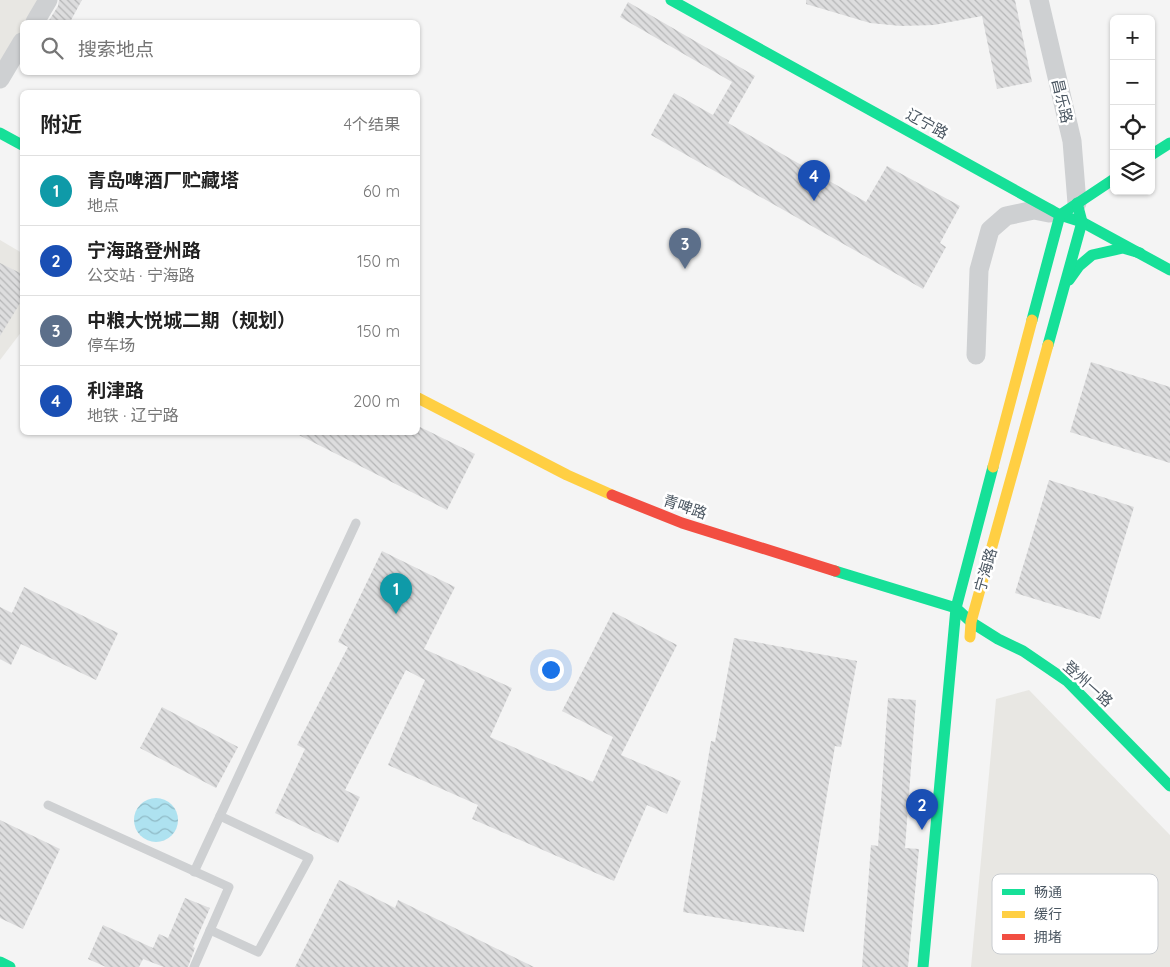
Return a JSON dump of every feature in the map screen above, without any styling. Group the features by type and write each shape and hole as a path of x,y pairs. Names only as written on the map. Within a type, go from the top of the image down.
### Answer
{"street":[{"path":"36,20 48,0"},
{"name":"辽宁路","path":"671,0 1068,206 1094,213"},
{"name":"昌乐路","path":"1039,0 1072,142 1068,206"},
{"path":"0,79 20,45"},
{"path":"0,133 20,144"},
{"path":"1155,152 1170,143"},
{"path":"976,356 979,270 990,230 1006,216 1068,206 1110,181"},
{"name":"辽宁路","path":"1068,206 1082,222 1170,270"},
{"name":"宁海路","path":"969,652 971,622 1082,222 1068,206"},
{"name":"宁海路","path":"923,967 956,608 1068,206"},
{"path":"1066,285 1079,266 1092,255 1122,248 1140,253"},
{"name":"青啤路","path":"420,399 567,476 682,523 956,608"},
{"name":"登州一路","path":"956,608 971,622 998,639 1023,651 1067,681 1170,786"},
{"path":"0,962 10,967"}],"lane":[{"path":"194,872 356,524"},
{"path":"48,805 228,887 194,967"},
{"path":"210,930 258,952 308,858 220,816"}],"shaded area":[{"path":"0,0 42,0 31,20 20,20 20,41 0,79"},
{"path":"0,240 20,252 20,334 0,360"},
{"path":"1029,690 1170,835 1170,967 971,967 996,699"}],"water":[{"path":"156,798 168,802 174,808 178,820 174,832 168,838 156,842 144,838 138,832 134,820 138,808 144,802"}],"building":[{"path":"59,0 82,0 71,20 49,20 58,6"},
{"path":"806,0 1015,0 1032,82 997,89 982,16 934,25 901,26 870,23 806,4"},
{"path":"628,2 755,76 728,123 866,202 887,166 960,206 940,243 946,247 923,289 651,135 674,93 713,115 732,82 620,17"},
{"path":"0,263 20,273 20,303 0,336"},
{"path":"1091,362 1170,387 1170,463 1070,432"},
{"path":"420,427 475,454 447,510 299,435 420,435"},
{"path":"1049,480 1134,507 1100,619 1015,593"},
{"path":"382,551 455,587 424,649 512,688 490,737 593,782 613,737 562,711 613,612 677,645 621,755 681,781 667,814 647,805 614,881 472,819 478,805 388,765 425,680 406,670 345,790 360,797 338,843 275,813 305,749 297,745 348,647 338,642"},
{"path":"24,587 118,633 96,680 21,644 11,665 0,659 0,607 12,613"},
{"path":"734,638 857,661 841,747 835,746 804,932 683,912 711,741 715,742"},
{"path":"888,698 916,700 905,848 919,849 908,967 862,967 871,845 878,846"},
{"path":"162,707 238,747 216,788 140,748"},
{"path":"0,820 60,849 23,929 0,918"},
{"path":"339,880 395,908 398,900 534,967 295,967"},
{"path":"185,898 210,908 193,947 195,948 188,967 164,967 143,959 139,967 106,967 88,959 103,925 153,948 159,934 168,938"}],"traffic: fast":[{"path":"671,0 1060,215 1082,222 1170,270"},
{"path":"0,133 20,144"},
{"path":"1155,152 1170,143"},
{"path":"1032,320 1060,215 1110,182"},
{"path":"1048,345 1082,222 1077,203"},
{"path":"1069,280 1079,266 1092,255 1123,248 1140,253"},
{"path":"923,967 956,608 993,467"},
{"path":"835,571 956,608 971,622 998,639 1023,651 1067,681 1170,786"},
{"path":"0,962 10,967"}],"traffic: slow":[{"path":"993,467 1032,320"},
{"path":"970,637 971,622 1048,345"},
{"path":"420,399 567,475 612,495"}],"traffic: jam":[{"path":"612,495 682,523 835,571"}],"place":[{"name":"利津路","path":"814,201"},
{"name":"中粮大悦城二期（规划）","path":"685,269"},
{"name":"青岛啤酒厂贮藏塔","path":"396,614"},
{"name":"宁海路登州路","path":"922,830"}]}
